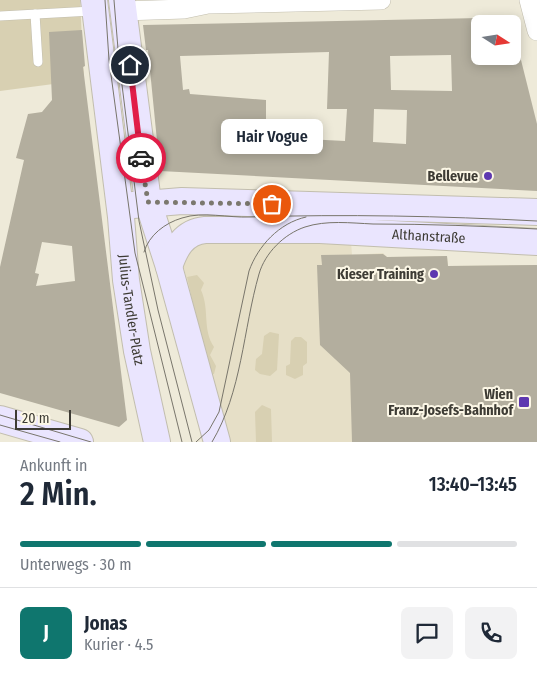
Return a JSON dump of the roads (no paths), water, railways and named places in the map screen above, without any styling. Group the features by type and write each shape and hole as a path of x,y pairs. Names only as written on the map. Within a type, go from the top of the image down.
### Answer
{"main road":[{"name":"Julius-Tandler-Platz","path":"94,5 121,218 126,280 137,351 157,442"},
{"path":"122,5 148,202 169,267 217,442"},
{"path":"121,218 128,206 148,202 322,218"},
{"name":"Althanstraße","path":"322,218 537,212"},
{"path":"169,267 177,247 195,231 322,218"},
{"name":"Althanstraße","path":"322,218 537,242"},
{"path":"0,419 80,442"}],"street":[{"path":"122,5 184,9 208,4 381,0"},
{"path":"529,0 537,31"}],"lane":[{"path":"0,16 35,14 94,5"},
{"path":"35,14 38,62"}],"tram line":[{"path":"105,0 109,60 135,253 182,442"},
{"path":"114,0 119,61 139,221 158,310 192,442"},
{"path":"144,252 150,240 164,226 182,218 198,215 242,217 394,216 537,221"},
{"path":"196,442 209,430 219,412 249,271 253,262 264,245 278,230 287,224 306,217"},
{"path":"212,442 222,423 236,382 259,274 266,259 276,245 290,234 305,227 321,223 455,225 537,229"},
{"path":"0,415 91,442"},
{"path":"0,425 60,442"}],"place":[{"name":"Bellevue","path":"488,176"},
{"name":"Hair Vogue","path":"272,204"},
{"name":"Kieser Training","path":"434,274"},
{"name":"Wien Franz-Josefs-Bahnhof","path":"524,402"}]}
